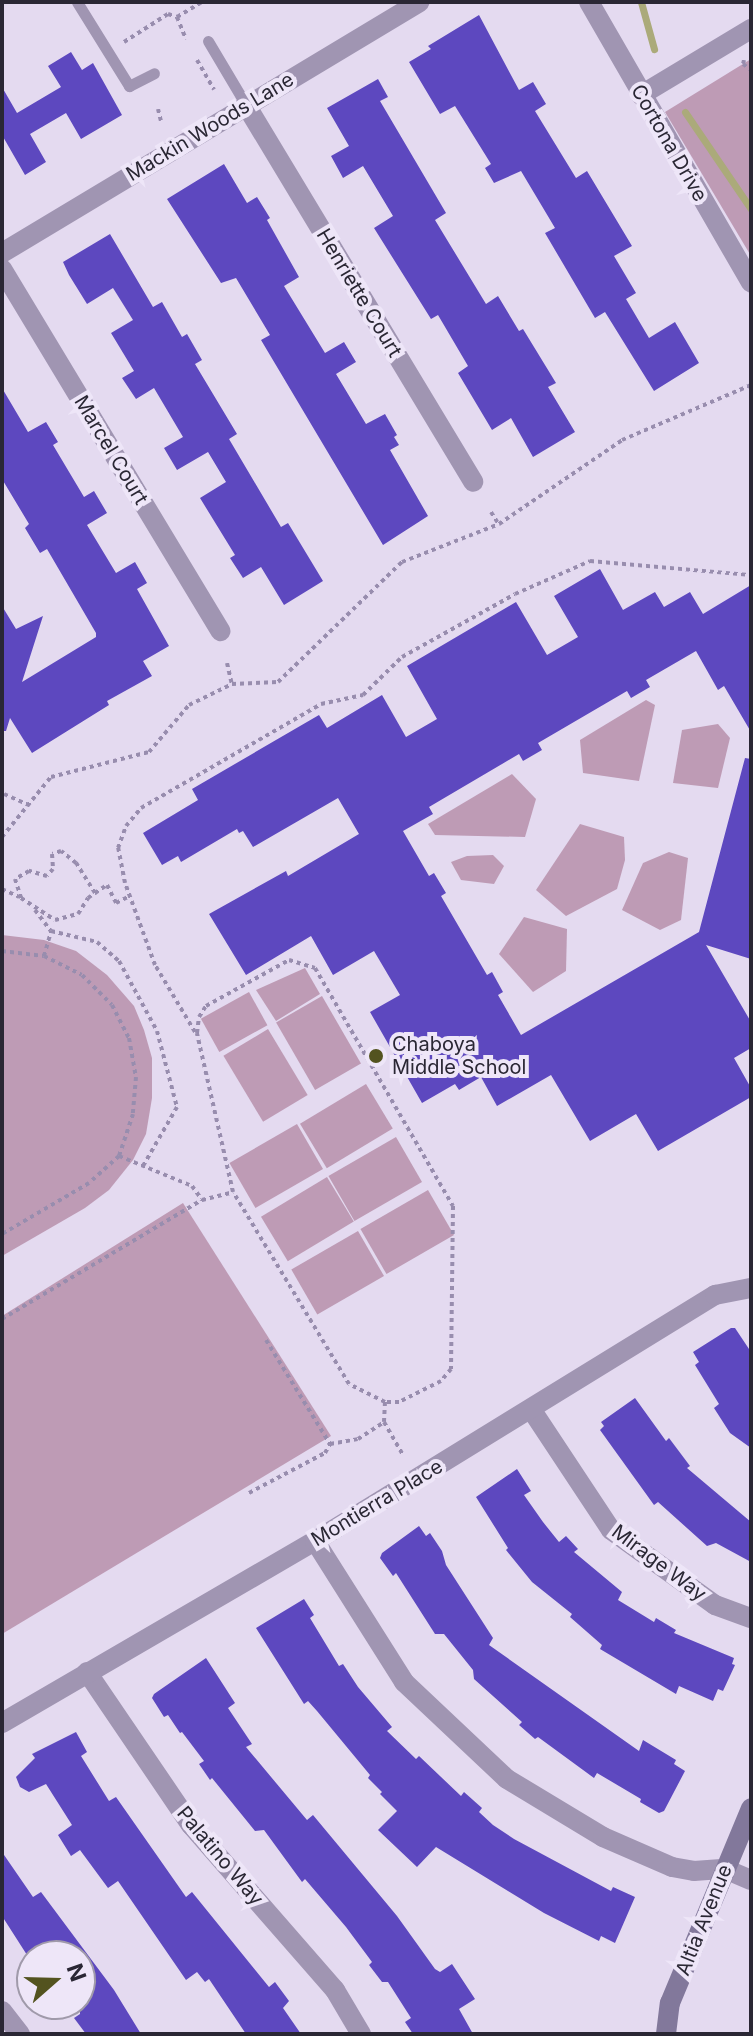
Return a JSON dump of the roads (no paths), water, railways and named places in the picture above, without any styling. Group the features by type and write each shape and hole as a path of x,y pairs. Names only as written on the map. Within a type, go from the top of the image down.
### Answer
{"street":[{"name":"Mackin Woods Lane","path":"2,253 419,2"},
{"name":"Cortona Drive","path":"589,2 751,283"},
{"path":"641,95 751,29"},
{"name":"Henriette Court","path":"246,105 473,482"},
{"name":"Marcel Court","path":"2,269 220,631"},
{"name":"Montierra Place","path":"2,1723 315,1541 715,1295 751,1288"},
{"name":"Mirage Way","path":"531,1409 611,1530 715,1605 751,1618"},
{"path":"315,1541 404,1682 507,1779 603,1837 672,1867 694,1871 725,1869 751,1880"},
{"name":"Palatino Way","path":"87,1672 191,1825 335,1990 361,2034"},
{"name":"Altia Avenue","path":"666,2034 670,2003 751,1808"},
{"path":"2,2011 20,2034"}],"lane":[{"path":"77,2 129,86 154,73"},
{"path":"208,41 246,105"}],"waterway":[{"path":"641,2 654,49"},
{"path":"685,112 751,209"}],"place":[{"name":"Chaboya Middle School","path":"376,1056"}]}
